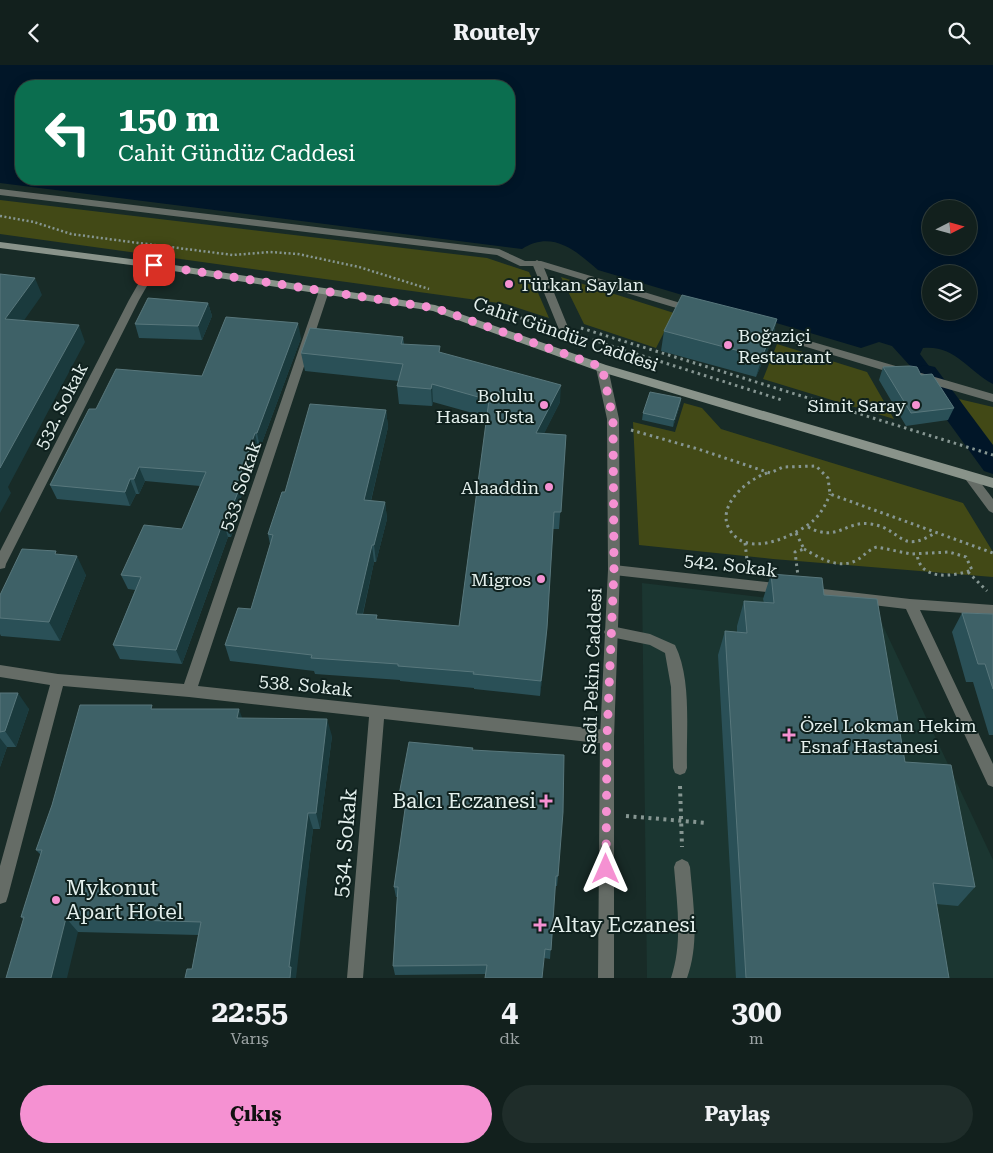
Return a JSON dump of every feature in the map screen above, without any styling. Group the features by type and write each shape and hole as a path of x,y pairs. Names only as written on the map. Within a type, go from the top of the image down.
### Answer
{"main road":[{"name":"Cahit Gündüz Caddesi","path":"0,245 154,265 435,308 602,367 993,483"}],"street":[{"path":"0,192 499,252 524,264 537,263 707,314"},
{"path":"537,263 565,331"},
{"name":"532. Sokak","path":"0,564 134,300 154,265"},
{"name":"533. Sokak","path":"189,691 324,291"},
{"path":"745,325 915,376 993,397"},
{"name":"Sadi Pekin Caddesi","path":"602,367 613,425 614,570 607,737 606,978"},
{"path":"970,477 993,508"},
{"name":"542. Sokak","path":"614,570 910,604 993,610"},
{"path":"910,604 993,780"},
{"path":"611,631 656,641 670,649 677,665 680,768"},
{"name":"538. Sokak","path":"0,671 58,680 189,691 607,737"},
{"path":"0,896 58,680"},
{"name":"534. Sokak","path":"355,978 377,711"},
{"path":"679,978 683,969 686,944 682,867"}],"path":[{"path":"0,216 34,222 71,234 131,242 233,255 270,252 298,254 359,267 433,290"},
{"path":"498,311 755,390 789,403"},
{"path":"580,328 993,455"},
{"path":"613,425 698,449 770,473"},
{"path":"816,466 828,478 829,503 808,527 796,533 765,544 745,543 731,534 725,522 728,506 738,490 758,476 770,473 783,467 816,466"},
{"path":"830,494 993,553"},
{"path":"808,527 821,534 829,534 851,526 870,524 891,532 899,540 908,543 924,541 936,532"},
{"path":"796,533 804,549 820,558 839,565 859,559 874,547 880,547 902,553 916,554 939,550 958,553 966,557 972,570 954,577 927,572 920,568 916,562 916,554"},
{"path":"802,591 794,563 795,552 804,549"},
{"path":"968,572 993,596"},
{"path":"680,768 682,867"},
{"path":"606,814 707,823"}],"shaded area":[{"name":"Özel Lokman Hekim Esnaf Hastanesi","path":"642,583 876,611 993,860 993,978 647,978"}],"green space":[{"path":"0,200 487,258 529,272 549,318 506,304 0,234"},
{"path":"561,277 674,313 656,348 584,324"},
{"path":"777,344 867,372 894,419 763,379"},
{"path":"959,399 993,407 993,448 989,447"},
{"path":"684,403 702,408 721,429 963,503 993,552 993,577 773,559 639,545 633,422 675,432"}],"water":[{"path":"0,65 993,65 993,384 944,350 923,348 920,354 937,377 912,368 892,346 879,342 861,348 598,270 572,250 553,242 543,241 522,249 16,185 515,185 515,80 15,80 15,185 0,183"}],"building":[{"path":"0,274 35,278 5,319 79,325 0,468"},
{"path":"682,295 777,319 762,357 664,331"},
{"path":"148,298 208,303 198,326 135,324"},
{"path":"226,317 298,323 234,492 238,492 226,522 223,522 176,650 113,645 141,577 121,575 144,525 182,529 206,472 139,467 134,479 130,479 125,492 50,485 89,409 96,409 116,369 202,376"},
{"path":"310,328 403,337 401,344 440,346 439,352 561,385 536,433 566,435 561,512 554,512 547,628 541,681 473,674 474,672 398,666 398,664 311,658 312,655 225,645 238,608 251,609 273,535 268,534 282,492 285,492 310,404 386,410 364,500 385,502 374,545 372,545 356,614 377,615 376,619 459,626 489,400 432,384 431,389 397,386 403,364 301,353"},
{"path":"883,367 917,367 921,375 932,374 954,408 911,413"},
{"path":"650,392 681,398 674,420 643,413"},
{"path":"22,549 56,551 55,554 77,556 49,622 0,618 0,595"},
{"name":"Özel Lokman Hekim Esnaf Hastanesi","path":"771,574 822,578 824,595 877,599 905,762 951,765 975,887 933,883 949,978 746,978 725,631 747,633 744,601 774,603"},
{"path":"962,613 993,614 993,689 985,664 978,664"},
{"path":"0,693 18,693 5,731 0,732"},
{"path":"80,705 152,705 151,709 239,709 237,718 327,719 316,813 308,813 289,967 291,967 290,978 185,978 187,969 192,969 201,922 66,918 51,978 6,978 24,917 21,917 42,850 36,850 52,805"},
{"path":"409,742 473,748 472,750 564,755 563,812 551,950 545,949 542,978 485,978 487,965 393,966 398,887 394,887 407,795 399,795"}],"waterway":[{"path":"926,373 993,464"}],"place":[{"name":"Türkan Saylan","path":"509,284"},
{"name":"Boğaziçi Restaurant","path":"728,345"},
{"name":"Bolulu Hasan Usta","path":"544,405"},
{"name":"Simit Saray","path":"916,405"},
{"name":"Alaaddin","path":"549,487"},
{"name":"Migros","path":"541,579"},
{"name":"Özel Lokman Hekim Esnaf Hastanesi","path":"789,735"},
{"name":"Balcı Eczanesi","path":"546,801"},
{"name":"Mykonut Apart Hotel","path":"56,900"},
{"name":"Altay Eczanesi","path":"540,925"}],"route":[{"path":"154,265 435,308 602,367 613,419 614,570 607,737 606,869"}]}
